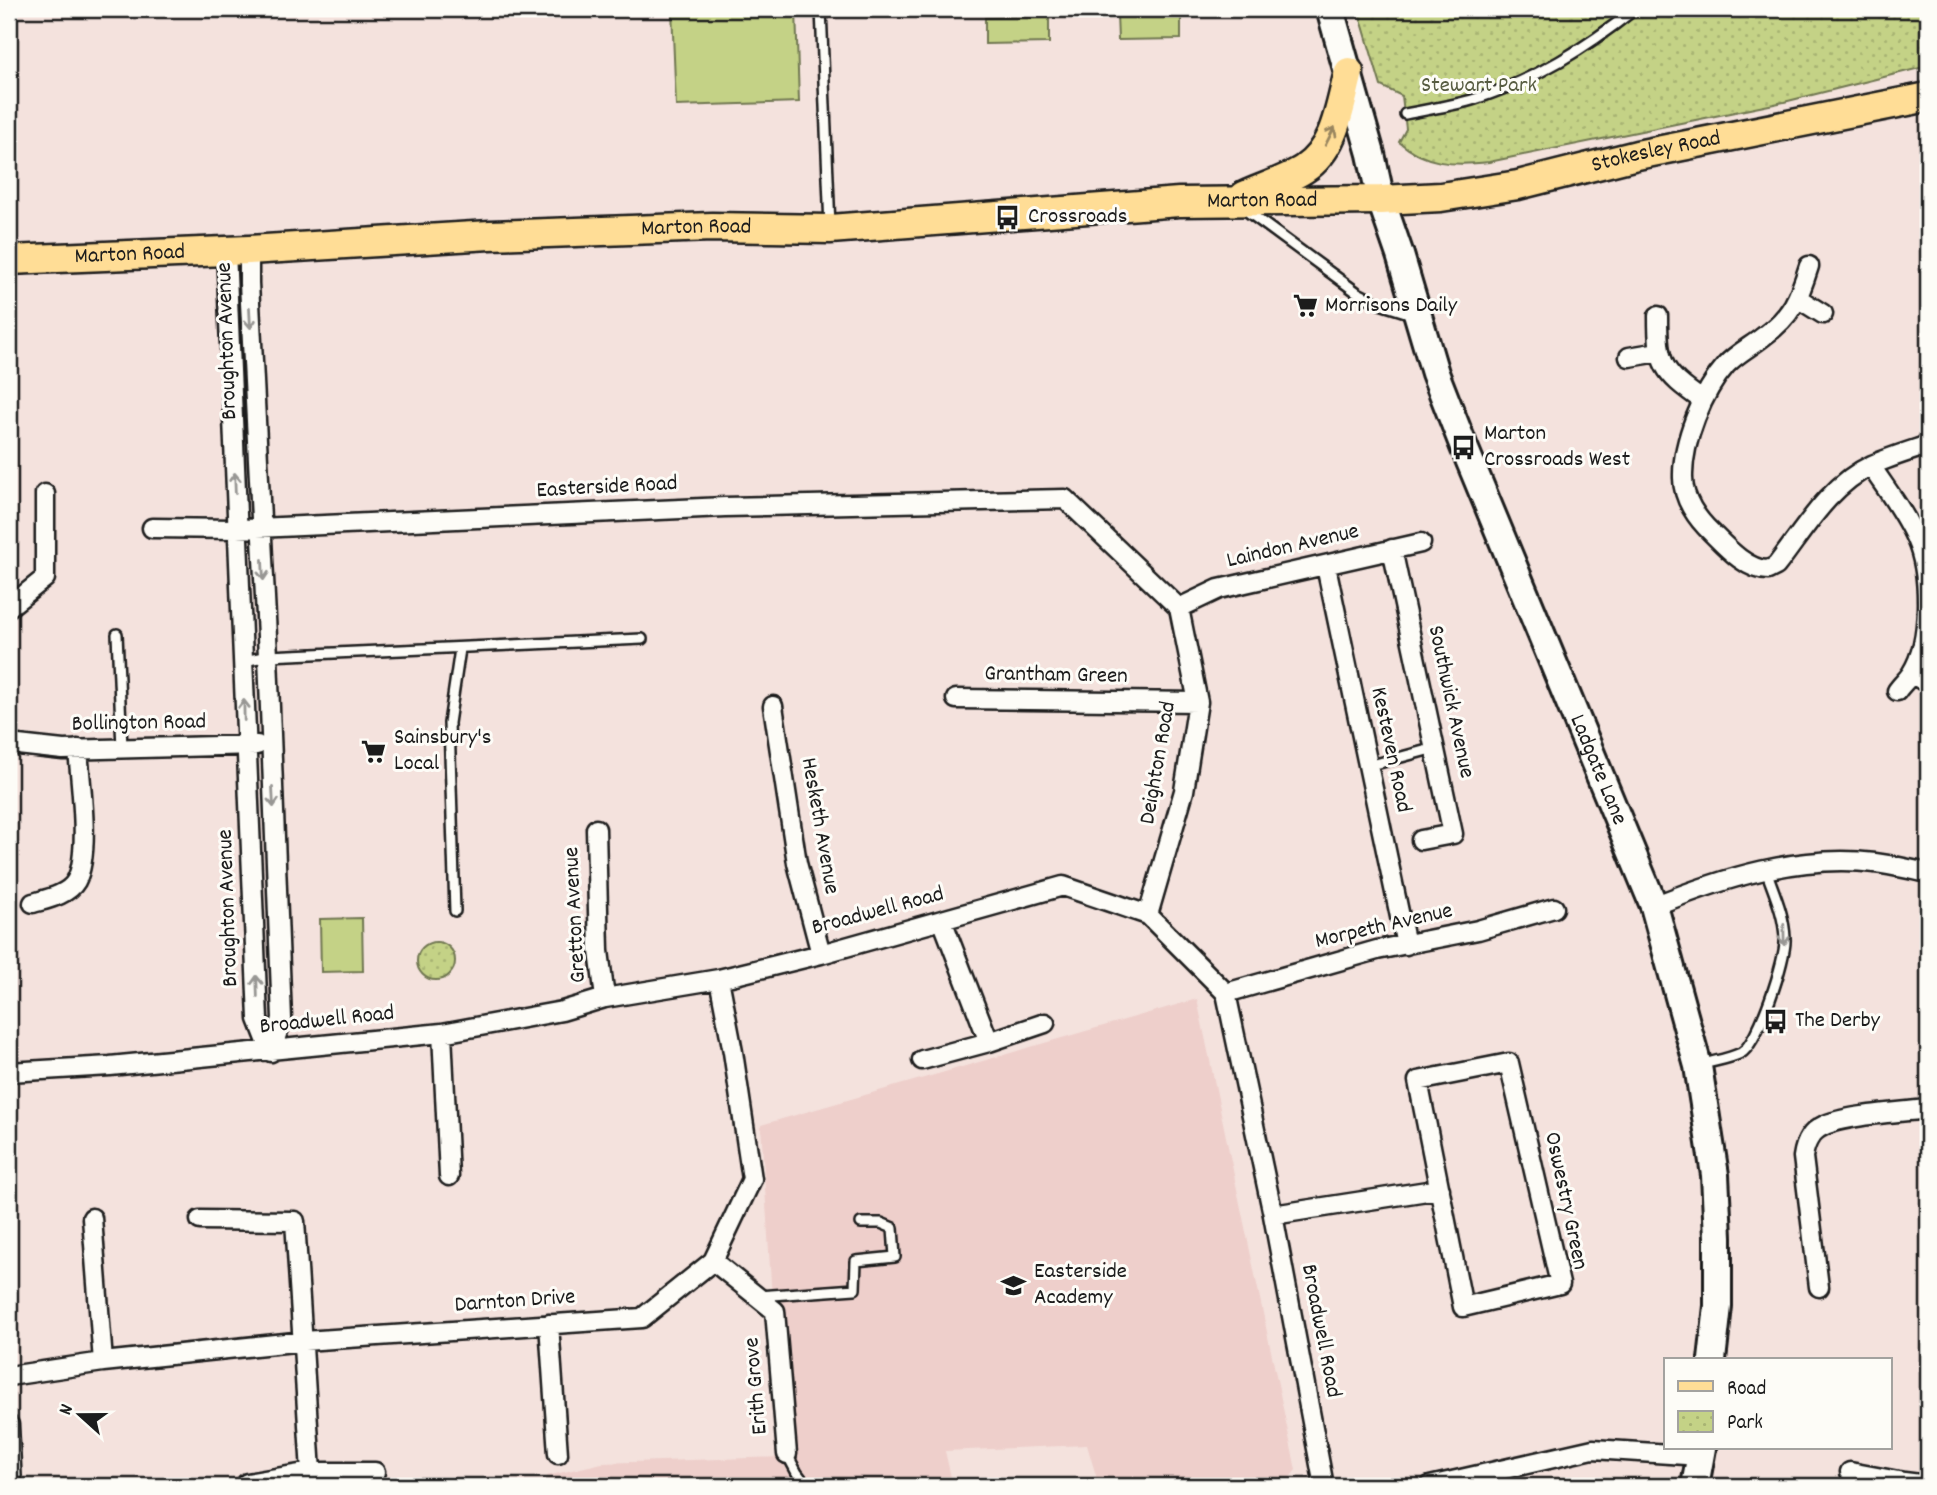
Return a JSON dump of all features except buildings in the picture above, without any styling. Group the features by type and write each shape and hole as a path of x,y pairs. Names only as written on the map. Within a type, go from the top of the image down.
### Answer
{"main road":[{"name":"Ladgate Lane","path":"1330,9 1349,72 1381,200 1435,373 1654,906 1698,1066 1708,1117 1716,1212 1718,1306 1712,1358"},
{"path":"1232,201 1305,168 1322,151 1334,129 1349,72"},
{"name":"Stokesley Road","path":"1381,200 1441,197 1518,185 1650,152 1928,97"},
{"name":"Marton Road","path":"9,260 490,235 712,227 830,229 1179,202 1381,200"},
{"path":"1695,1486 1702,1452"}],"street":[{"name":"Broughton Avenue","path":"238,250 268,656 282,1019 271,1052"},
{"name":"Broughton Avenue","path":"238,250 236,529 258,1019 271,1052"},
{"path":"1809,266 1799,299 1784,319 1725,366 1702,400 1685,460 1683,479 1689,502 1700,522 1755,568 1768,570 1776,566 1819,508 1843,485 1871,466 1928,445"},
{"path":"1799,299 1823,314"},
{"path":"1658,316 1659,352 1665,367 1676,382 1702,400"},
{"path":"1629,357 1659,352"},
{"path":"1871,466 1904,516 1916,539 1925,566 1926,618 1922,645 1912,673 1897,691"},
{"path":"9,607 45,578 45,494"},
{"name":"Easterside Road","path":"152,527 236,529 725,507 1065,499 1179,608"},
{"name":"Laindon Avenue","path":"1179,608 1219,589 1421,543"},
{"name":"Southwick Avenue","path":"1392,549 1453,834 1421,840"},
{"name":"Kesteven Road","path":"1326,566 1406,945"},
{"name":"Deighton Road","path":"1148,915 1184,791 1198,702 1179,608"},
{"path":"1912,673 1928,684"},
{"name":"Grantham Green","path":"956,699 1198,702"},
{"name":"Hesketh Avenue","path":"773,705 797,863 821,954"},
{"name":"Bollington Road","path":"9,744 63,750 270,745"},
{"path":"33,903 58,896 75,882 81,861 83,816 78,749"},
{"name":"Gretton Avenue","path":"596,829 599,951 605,998"},
{"path":"1654,906 1707,884 1789,865 1829,861 1874,863 1928,873"},
{"name":"Broadwell Road","path":"9,1072 271,1052 442,1033 562,1011 605,998 719,979 821,954 1063,886 1148,915 1226,993 1273,1215 1324,1486"},
{"name":"Morpeth Avenue","path":"1226,993 1377,950 1478,930 1554,908"},
{"path":"942,920 989,1042"},
{"name":"Darnton Drive","path":"9,1376 103,1362 304,1341 642,1318 713,1261 752,1179 719,979"},
{"path":"922,1060 1045,1023"},
{"path":"442,1033 449,1175"},
{"name":"Oswestry Green","path":"1509,1063 1560,1284 1464,1307 1440,1189 1418,1080 1509,1063"},
{"path":"1819,1287 1803,1157 1810,1136 1822,1126 1837,1121 1928,1109"},
{"path":"1273,1215 1440,1189"},
{"path":"92,1218 103,1362"},
{"path":"200,1220 295,1221 311,1472"},
{"name":"Erith Grove","path":"713,1261 775,1311 787,1454"},
{"path":"549,1324 558,1454"},
{"path":"9,1425 12,1486"},
{"path":"1430,1486 1593,1449 1702,1452"},
{"path":"247,1483 311,1472 375,1472"},
{"path":"1850,1472 1904,1484 1928,1485"}],"lane":[{"path":"821,9 830,229"},
{"path":"1405,114 1472,100 1513,85 1567,58 1635,9"},
{"path":"1232,201 1358,293 1380,304 1417,316"},
{"path":"117,634 122,748"},
{"path":"244,661 268,656 642,639"},
{"path":"455,911 449,723 460,649"},
{"path":"1368,766 1435,748"},
{"path":"1698,1066 1742,1052 1756,1036 1764,1016 1786,942 1783,917 1766,870"},
{"path":"756,1296 855,1289 856,1261 895,1257 893,1228 881,1223 861,1223"},
{"path":"787,1454 807,1486"}],"shaded area":[{"name":"Easterside Academy","path":"1197,999 1296,1470 1283,1486 1099,1486 1087,1445 945,1451 953,1486 548,1486 547,1476 602,1463 782,1457 761,1125"}],"green space":[{"path":"672,9 796,9 799,102 676,106"},
{"name":"Stewart Park","path":"1358,9 1928,9 1928,66 1784,102 1489,162 1441,162 1409,150 1399,142 1406,129 1402,96 1381,86"},
{"path":"1117,14 1181,14 1181,39 1118,40"},
{"path":"1049,17 1049,43 985,44 985,18"},
{"path":"362,918 363,971 321,972 320,919"},
{"path":"436,942 449,948 455,961 449,974 436,980 423,974 417,961 423,948"}],"place":[{"name":"Crossroads","path":"1008,217"},
{"name":"Morrisons Daily","path":"1305,306"},
{"name":"Marton Crossroads West","path":"1464,447"},
{"name":"Sainsbury's Local","path":"374,751"},
{"name":"The Derby","path":"1775,1021"},
{"name":"Easterside Academy","path":"1014,1285"}]}
